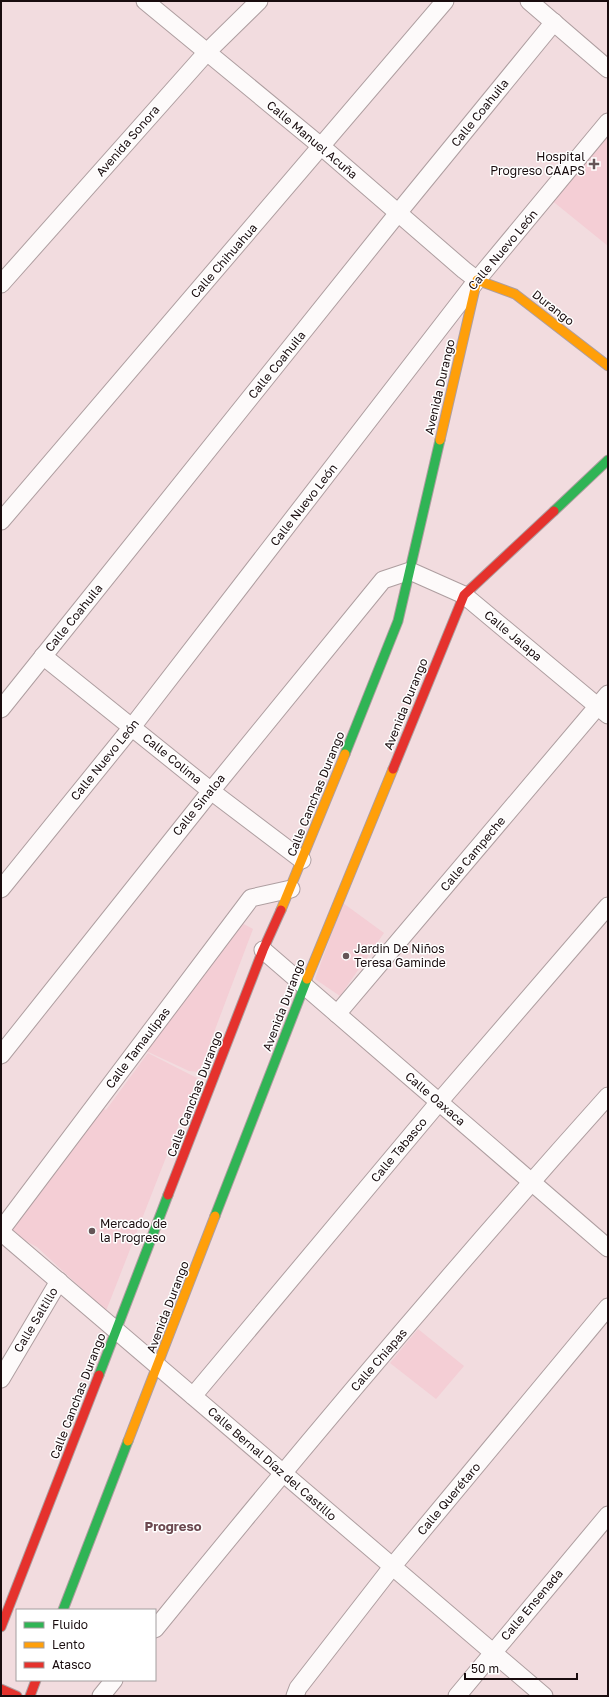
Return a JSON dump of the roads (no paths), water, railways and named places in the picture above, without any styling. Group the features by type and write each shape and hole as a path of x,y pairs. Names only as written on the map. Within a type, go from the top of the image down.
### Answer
{"main road":[{"name":"Durango","path":"477,280 514,294 608,366"},
{"name":"Avenida Durango","path":"410,570 477,280"},
{"name":"Avenida Durango","path":"63,1609 304,986 464,595 608,460"},
{"name":"Calle Canchas Durango","path":"1,1627 263,950 291,888 398,621 410,570"},
{"path":"30,1696 36,1681"},
{"path":"1,1689 17,1696"}],"street":[{"name":"Calle Manuel Acuña","path":"145,1 322,148 477,280"},
{"name":"Avenida Sonora","path":"1,284 207,52 259,1"},
{"name":"Calle Chihuahua","path":"1,521 322,148 445,1"},
{"path":"529,1 608,69"},
{"name":"Calle Coahuila","path":"1,709 398,213 554,22"},
{"name":"Calle Nuevo León","path":"1,889 132,727 477,280 608,122"},
{"name":"Calle Jalapa","path":"410,570 464,595 605,705"},
{"name":"Calle Sinaloa","path":"1,1055 211,791 383,580 410,570"},
{"name":"Calle Colima","path":"43,656 211,791 302,860"},
{"name":"Calle Campeche","path":"337,1014 605,705"},
{"name":"Calle Tamaulipas","path":"1,1231 251,898 291,888"},
{"name":"Calle Tabasco","path":"193,1396 439,1102 608,906"},
{"name":"Calle Oaxaca","path":"263,950 608,1248"},
{"name":"Calle Chiapas","path":"156,1628 282,1474 531,1182 608,1096"},
{"name":"Calle Bernal Díaz del Castillo","path":"1,1231 58,1282 117,1330 282,1474 544,1696"},
{"name":"Calle Saltillo","path":"1,1379 58,1282"},
{"name":"Calle Querétaro","path":"295,1696 298,1688 392,1567 608,1307"},
{"name":"Calle Ensenada","path":"457,1696 608,1515"},
{"path":"101,1696 113,1681"}],"place":[{"name":"Hospital Progreso CAAPS","path":"594,164"},
{"name":"Jardin De Niños Teresa Gaminde","path":"346,956"},
{"name":"Mercado de la Progreso","path":"92,1231"}],"district":[{"name":"Progreso","path":"173,1526"}]}
